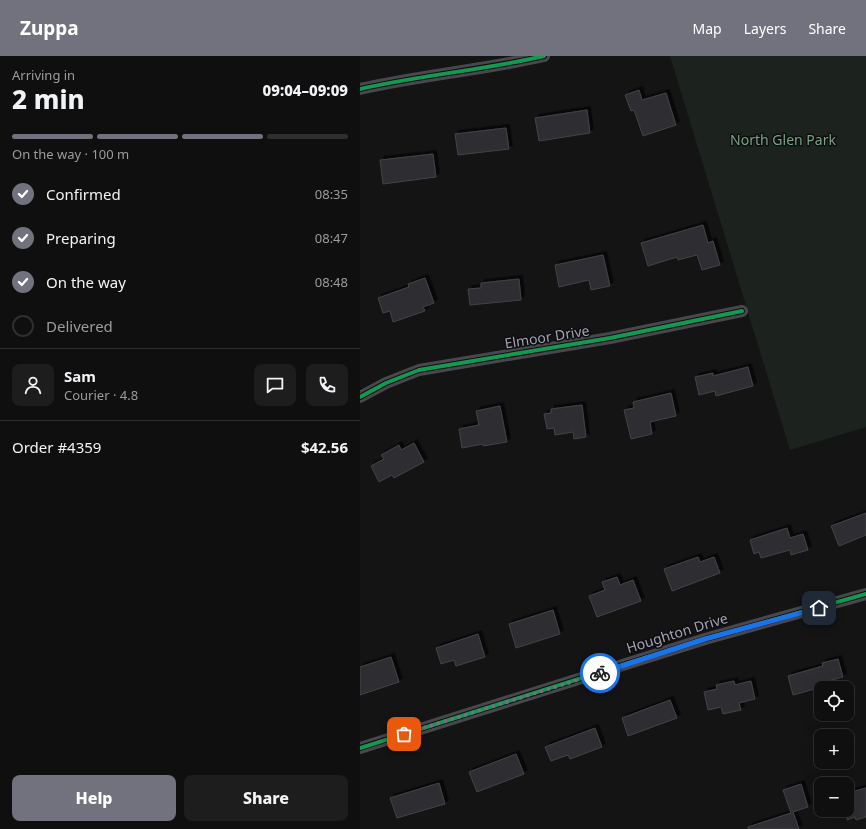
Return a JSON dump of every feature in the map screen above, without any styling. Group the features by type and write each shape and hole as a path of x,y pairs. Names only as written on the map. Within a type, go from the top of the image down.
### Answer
{"street":[{"path":"360,89 510,64 544,56"},
{"name":"Elmoor Drive","path":"360,397 386,383 419,370 610,338 742,311"},
{"name":"Houghton Drive","path":"360,748 697,642 866,594"}],"green space":[{"name":"North Glen Park","path":"670,56 866,56 866,427 790,450"}],"building":[{"path":"639,90 642,100 666,93 676,125 643,136 634,110 631,111 625,95"},
{"path":"587,110 590,133 539,141 535,118"},
{"path":"506,128 509,149 458,155 455,134"},
{"path":"433,154 436,177 383,184 380,160"},
{"path":"703,225 708,243 713,241 720,265 702,270 697,255 678,260 677,257 648,266 641,243"},
{"path":"603,255 610,286 591,290 589,280 559,287 555,265"},
{"path":"425,278 434,303 423,307 425,311 393,322 390,311 383,313 378,298 409,287 408,284"},
{"path":"519,279 521,300 470,305 468,289 481,288 481,283"},
{"path":"748,367 753,386 716,396 715,391 699,395 695,377 713,373 713,376"},
{"path":"671,393 676,416 650,422 652,434 631,439 624,410 634,408 633,402"},
{"path":"582,405 586,437 574,439 573,432 555,435 554,428 547,429 544,414 551,413 551,409"},
{"path":"500,406 507,442 462,448 459,429 479,425 476,411"},
{"path":"414,443 424,462 394,478 392,475 379,482 371,466 384,459 381,455 399,445 401,450"},
{"path":"866,513 866,535 839,546 831,526"},
{"path":"787,528 790,538 803,534 808,550 791,555 790,550 761,558 759,552 754,554 750,540"},
{"path":"698,557 700,562 714,557 720,573 672,591 664,569"},
{"path":"617,577 620,585 633,580 641,601 597,617 589,596 605,590 602,582"},
{"path":"553,610 560,634 516,648 509,624"},
{"path":"478,634 485,657 456,666 454,660 441,664 436,648"},
{"path":"391,657 399,682 360,695 360,667"},
{"path":"838,659 843,677 828,681 814,681 814,689 793,695 788,676 823,666 822,663"},
{"path":"734,681 735,685 751,681 755,699 739,703 741,710 723,714 721,707 708,710 704,692 717,689 716,685"},
{"path":"670,700 677,718 628,736 622,718"},
{"path":"595,728 602,747 570,759 568,755 551,761 545,747"},
{"path":"516,754 524,774 477,792 469,772"},
{"path":"439,783 445,804 397,818 390,798"},
{"path":"801,784 808,807 793,812 799,829 748,829 748,827 791,813 783,790"},
{"path":"866,788 866,817 856,820 855,817 847,820 847,817 854,817 854,791"}],"cycle path":[{"path":"360,89 544,56"},
{"path":"360,397 386,383 419,370 610,338 742,311"},
{"path":"360,748 705,639 866,594"}],"way so far":[{"path":"404,734 600,673"}],"route":[{"path":"600,673 705,639 819,608"}]}
